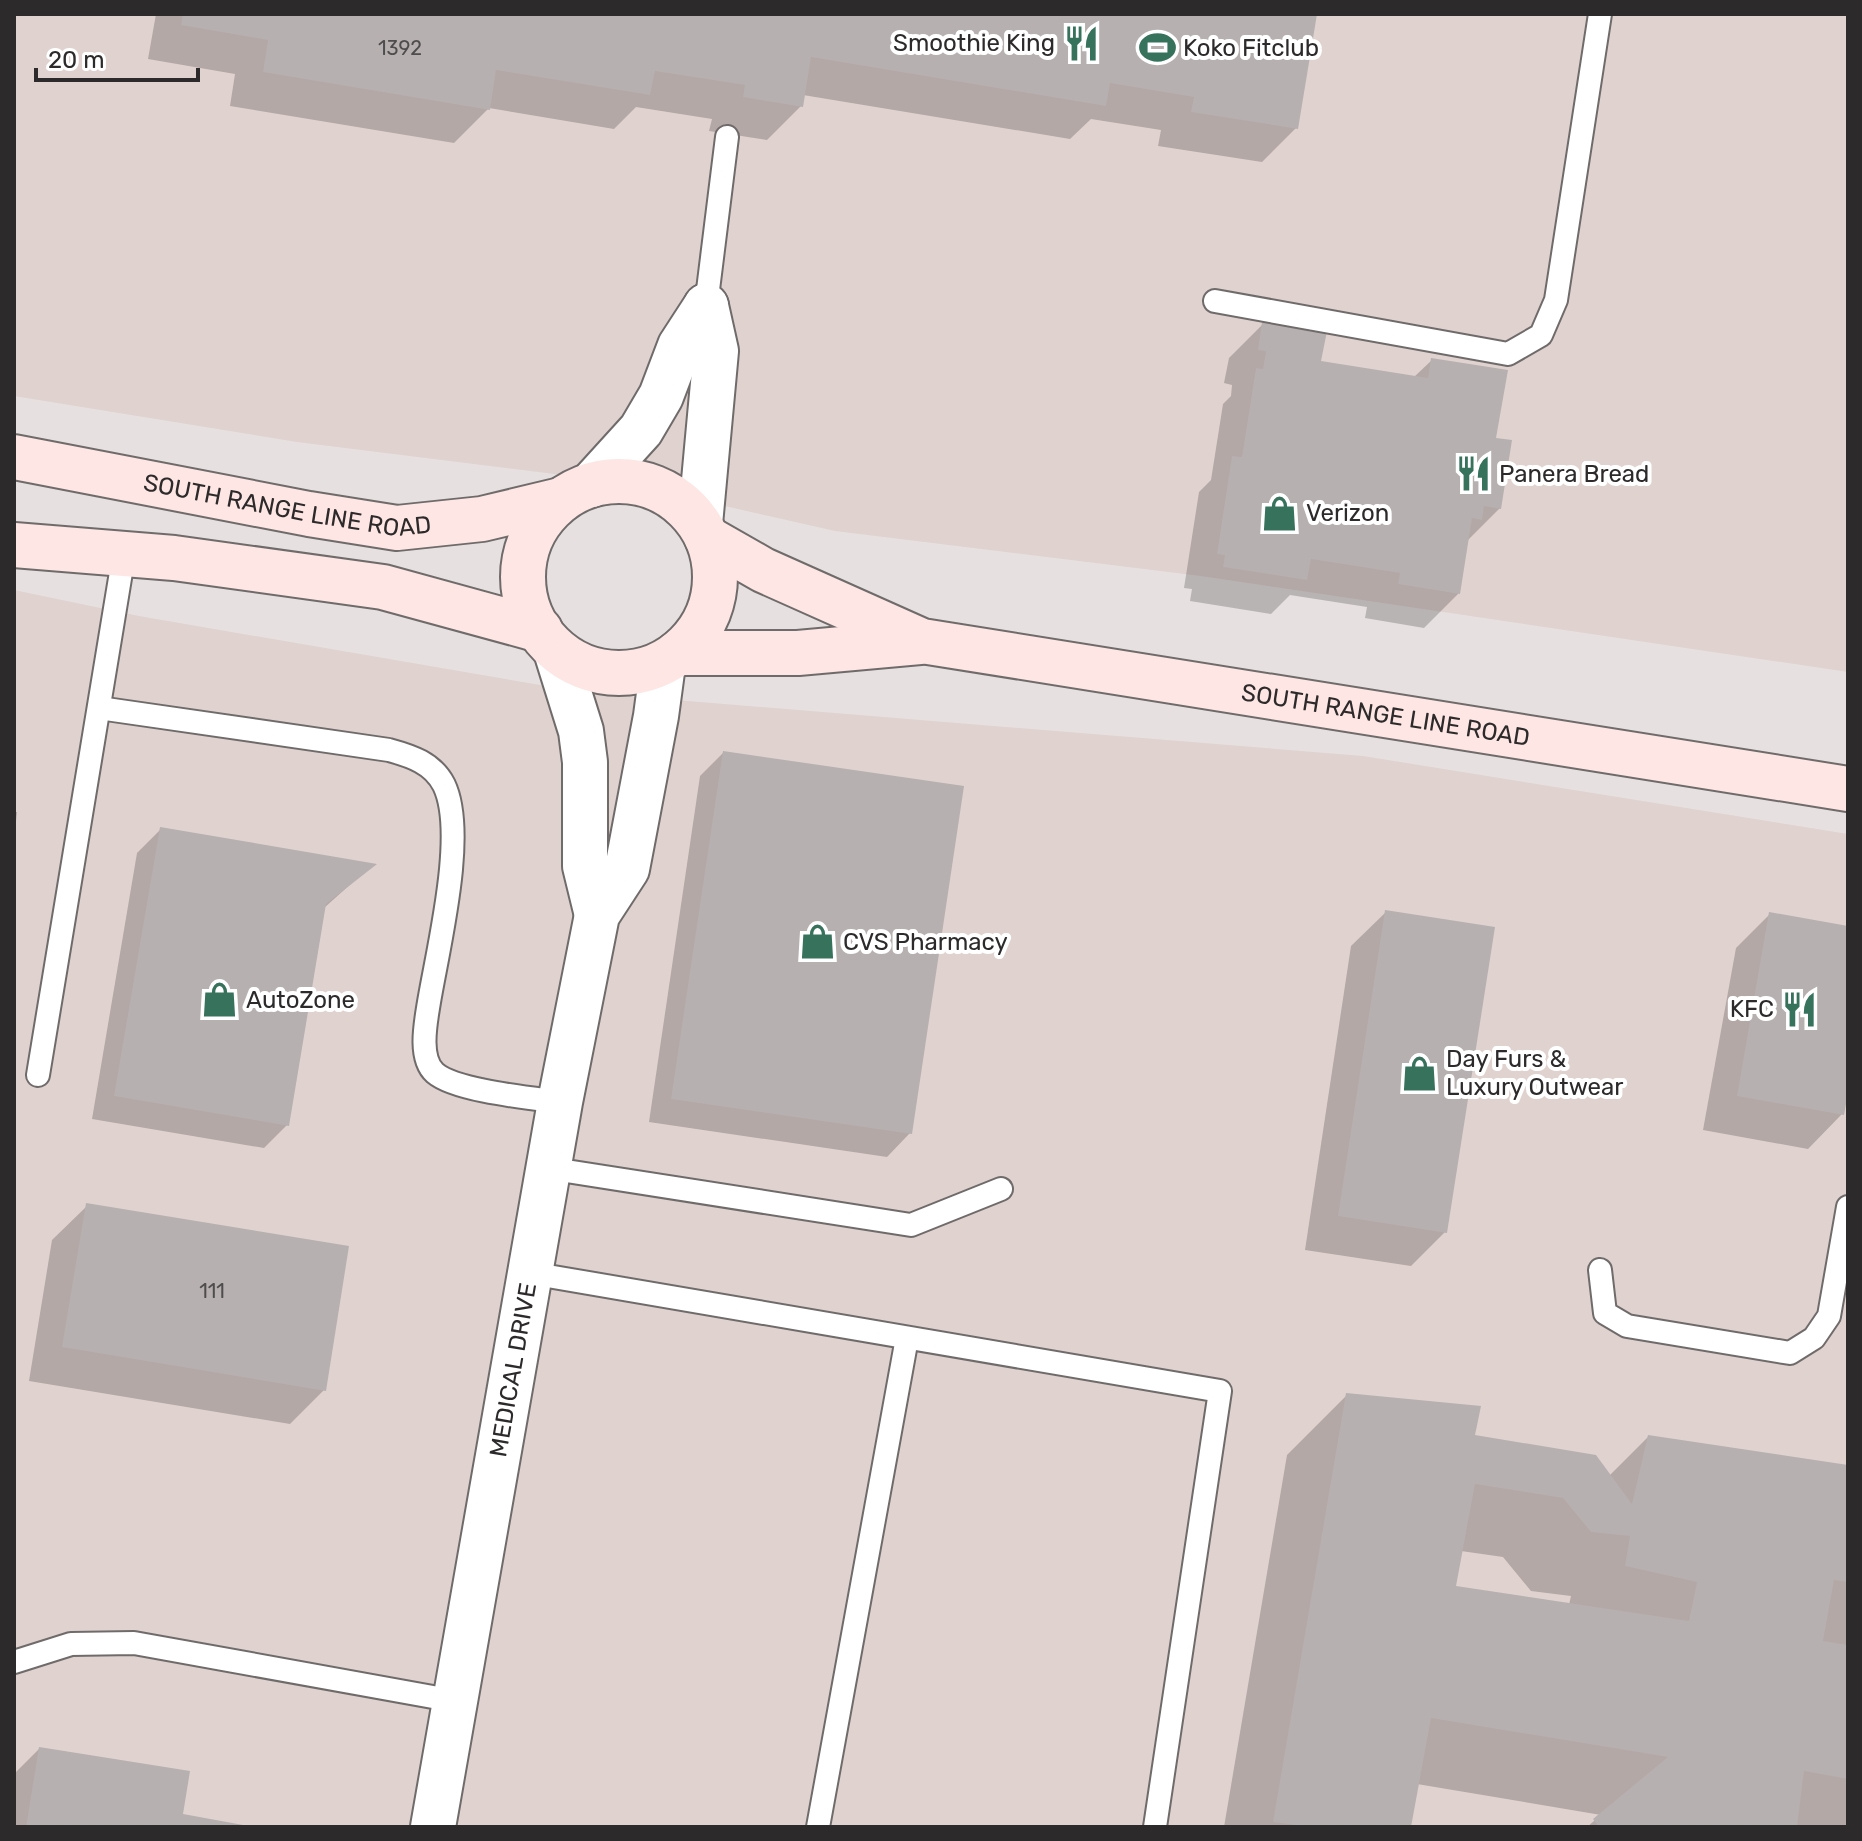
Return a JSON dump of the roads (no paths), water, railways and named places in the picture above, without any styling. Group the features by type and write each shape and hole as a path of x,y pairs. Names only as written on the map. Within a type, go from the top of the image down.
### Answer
{"main road":[{"name":"SOUTH RANGE LINE ROAD","path":"14,457 397,528 482,519 576,492"},
{"path":"623,481 655,487 682,503 704,531 714,557 715,589 706,620 687,646 671,659 635,673 608,674 580,666 548,640 527,604 523,575 528,547 540,521 576,492 623,481"},
{"name":"SOUTH RANGE LINE ROAD","path":"704,531 763,570 922,641"},
{"path":"14,545 174,558 383,587 548,640"},
{"name":"SOUTH RANGE LINE ROAD","path":"671,659 798,653 922,641 1848,789"}],"street":[{"path":"576,492 641,430 661,396 680,346 706,306"},
{"path":"704,531 716,351 706,306"},
{"name":"MEDICAL DRIVE","path":"548,640 581,731 585,762 585,866 597,915"},
{"name":"MEDICAL DRIVE","path":"438,1826 455,1701 547,1168 597,915 627,869 656,716 671,659"}],"lane":[{"path":"1215,301 1508,354 1541,335 1556,300 1600,14"},
{"path":"706,306 727,137"},
{"path":"38,1075 124,554"},
{"path":"99,708 389,750 412,756 428,765 443,782 450,803 453,834 452,863 427,1017 425,1045 431,1068 447,1080 467,1086 560,1102"},
{"path":"547,1168 911,1225 1001,1189"},
{"path":"1600,1270 1605,1313 1627,1326 1790,1353 1814,1338 1829,1316 1848,1207"},
{"path":"530,1273 1220,1391 1155,1827"},
{"path":"818,1827 907,1338"},
{"path":"14,1662 71,1644 134,1643 455,1701"}],"place":[{"name":"Smoothie King","path":"1081,43"},
{"name":"Koko Fitclub","path":"1157,48"},
{"name":"Panera Bread","path":"1473,474"},
{"name":"Verizon","path":"1280,513"},
{"name":"CVS Pharmacy","path":"817,942"},
{"name":"AutoZone","path":"220,1000"},
{"name":"KFC","path":"1800,1009"},
{"name":"Day Furs & Luxury Outwear","path":"1420,1073"}]}
